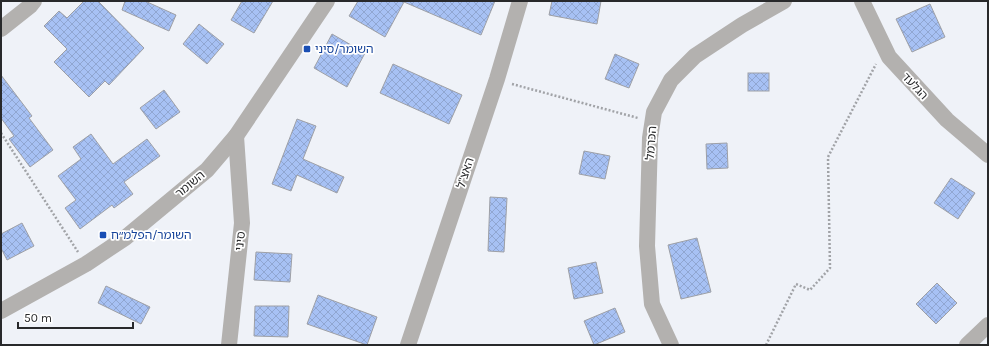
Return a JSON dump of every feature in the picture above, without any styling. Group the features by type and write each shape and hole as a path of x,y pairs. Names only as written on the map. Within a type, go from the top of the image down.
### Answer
{"street":[{"path":"1,29 30,6 34,1"},
{"name":"השומר","path":"1,311 86,264 125,238 208,170 236,136 328,1"},
{"name":"האצ\"ל","path":"408,345 497,80 520,1"},
{"name":"הכרמל","path":"671,345 652,304 647,246 650,138 654,112 671,80 695,56 742,25 784,1"},
{"name":"הגלעד","path":"862,1 889,57 947,120 988,155"},
{"name":"סיני","path":"229,345 242,223 236,136"},
{"path":"967,345 988,325"}],"path":[{"path":"766,345 796,284 810,290 830,268 828,157 884,48"},
{"path":"497,80 652,122"},
{"path":"1,133 86,264"}],"building":[{"path":"84,1 98,1 144,48 109,85 105,81 89,97 54,62 67,49 44,26 59,11 67,18"},
{"path":"125,1 145,1 176,15 169,31 122,10"},
{"path":"242,1 273,1 254,33 231,20"},
{"path":"358,1 495,1 481,35 404,2 385,37 349,16"},
{"path":"552,1 601,1 597,24 549,15"},
{"path":"930,4 945,37 912,52 896,19"},
{"path":"199,24 224,44 207,64 183,44"},
{"path":"332,34 365,53 347,87 314,68"},
{"path":"615,54 639,64 629,88 605,79"},
{"path":"393,64 462,95 449,124 380,93"},
{"path":"748,73 769,73 769,91 748,91"},
{"path":"1,75 32,116 29,118 53,150 30,167 9,139 14,136 1,118"},
{"path":"164,90 180,112 156,129 140,108"},
{"path":"297,119 316,126 303,159 344,177 337,193 297,175 291,191 272,184"},
{"path":"91,134 113,164 147,139 160,156 124,182 133,194 114,208 112,205 80,229 65,208 76,200 58,176 81,159 73,147"},
{"path":"727,143 728,168 707,169 706,144"},
{"path":"584,151 610,156 605,179 579,174"},
{"path":"951,178 975,193 958,219 934,203"},
{"path":"490,197 507,198 504,252 488,251"},
{"path":"22,223 34,246 7,260 1,248 1,234"},
{"path":"697,238 711,292 681,299 668,245"},
{"path":"256,252 292,254 290,282 254,280"},
{"path":"596,262 603,293 574,299 568,268"},
{"path":"937,283 957,303 936,324 916,304"},
{"path":"106,286 150,307 141,324 98,303"},
{"path":"318,295 377,317 367,345 307,324"},
{"path":"255,306 289,306 288,337 254,336"},
{"path":"615,308 625,332 594,345 584,321"}],"place":[{"name":"השומר/סיני","path":"307,49"},
{"name":"השומר/הפלמ״ח","path":"103,235"}]}
